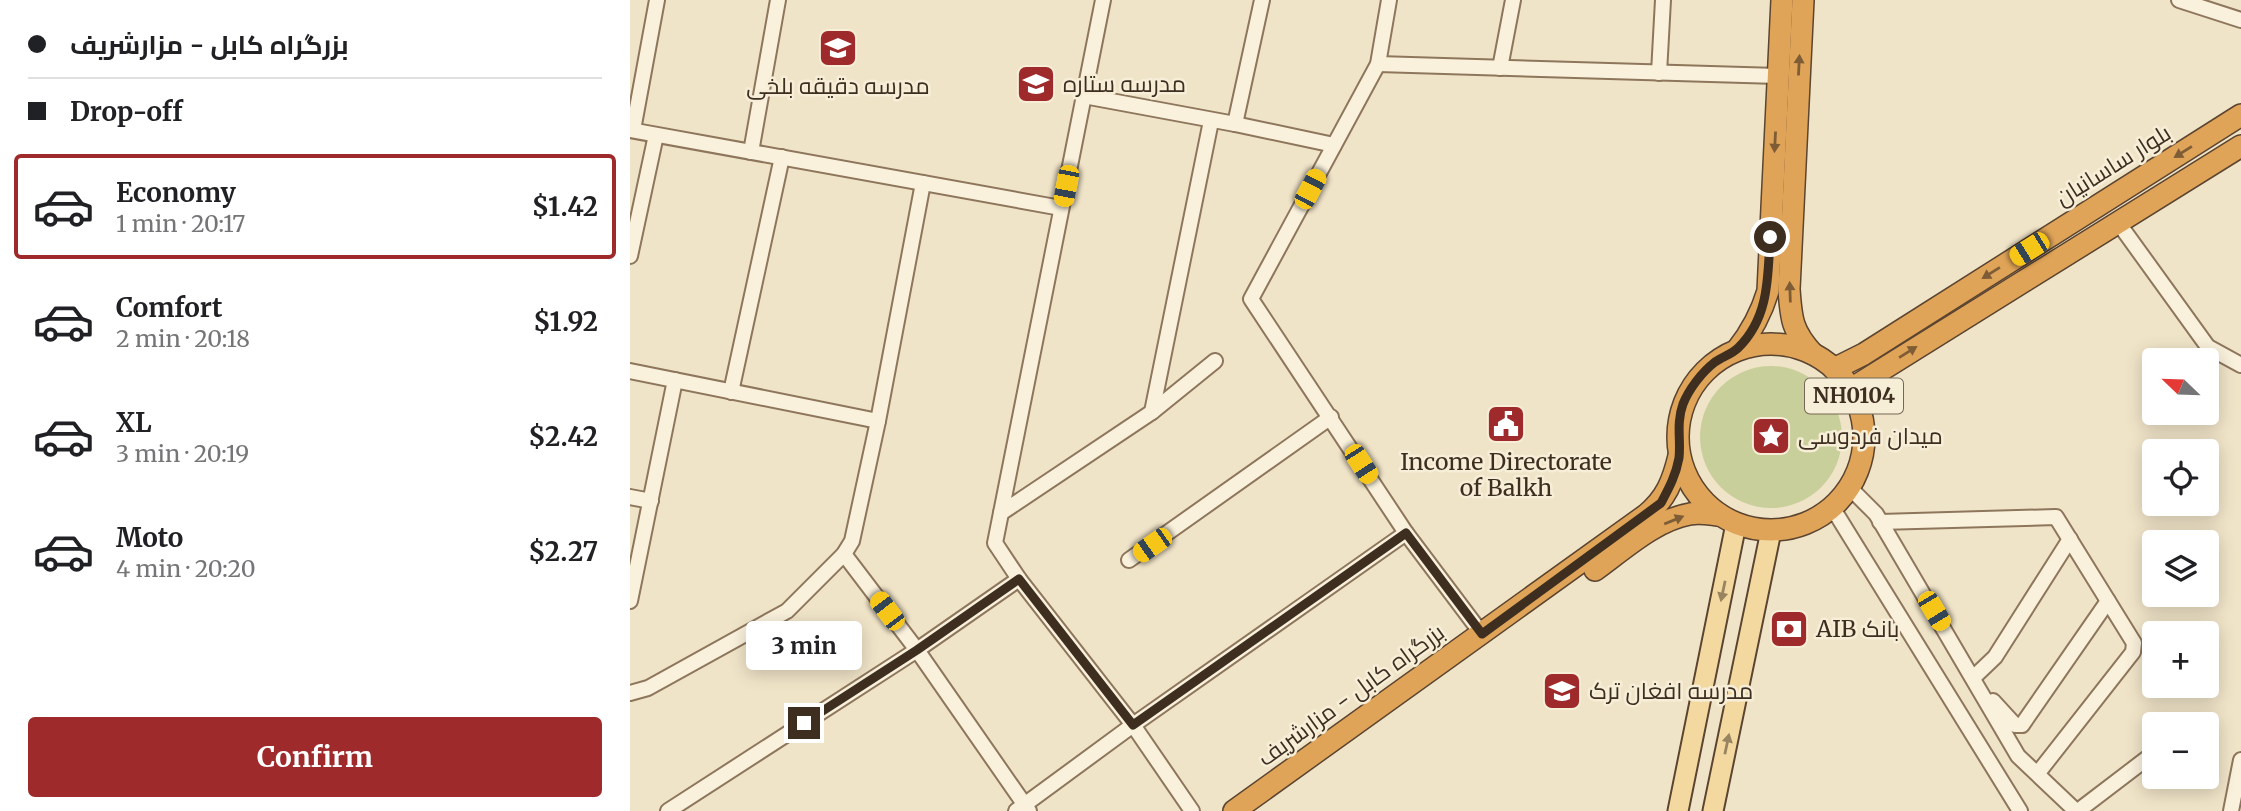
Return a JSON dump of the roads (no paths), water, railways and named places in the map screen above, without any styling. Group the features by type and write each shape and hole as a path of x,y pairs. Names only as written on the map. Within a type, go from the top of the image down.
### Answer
{"highway":[{"name":"NH0104","path":"1737,350 1762,312 1768,291 1782,0"},
{"name":"NH0104","path":"1802,0 1788,289 1791,316 1798,337 1813,354 1835,369 1851,389 1859,408 1863,448 1849,487 1832,507 1804,524 1771,531 1727,519 1700,499 1687,479 1679,456 1678,430 1683,404 1696,381 1714,362 1737,350 1763,344 1788,345 1813,354"},
{"name":"بلوار ساسانیان","path":"1835,369 1864,354 2241,115"},
{"path":"1851,389 2241,146"},
{"name":"بزرگراه کابل - مزارشریف","path":"1257,811 1576,575 1661,503 1673,481 1679,456"},
{"name":"بزرگراه کابل - مزارشریف","path":"1234,811 1482,634 1576,575 1675,517 1693,513 1727,519"}],"main road":[{"path":"1678,811 1727,519"},
{"path":"1713,811 1771,531"}],"street":[{"path":"657,0 631,130 1061,208"},
{"path":"751,152 778,0"},
{"path":"1103,0 995,543 1019,579 1133,725 1192,811"},
{"path":"1236,124 1262,0"},
{"path":"1389,0 1378,64 1251,299 1406,533 1482,634"},
{"path":"1500,68 1513,0"},
{"path":"1660,73 1663,0"},
{"path":"2179,0 2241,20"},
{"path":"1378,64 1778,76"},
{"path":"1084,96 1334,145"},
{"path":"1152,412 1211,121"},
{"path":"630,256 656,135"},
{"path":"731,392 782,158"},
{"path":"630,693 649,688 787,611 844,554 852,541 878,421 923,183"},
{"path":"2117,221 2208,347 2241,365"},
{"path":"1001,513 1152,412 1215,361"},
{"path":"630,371 878,421"},
{"path":"630,601 674,380"},
{"path":"1129,561 1331,417"},
{"path":"1849,487 1876,514 2018,756 2077,811 2142,762"},
{"path":"630,497 651,501"},
{"path":"1832,507 2020,811"},
{"path":"1880,522 2056,517 2070,539 2134,643 2133,652 2038,773"},
{"path":"844,554 917,650 1023,809 1133,725 1406,533"},
{"path":"1973,678 1995,657 2070,539"},
{"path":"668,811 917,650 1019,579"},
{"path":"1985,699 1995,702 2015,725 2021,725 2108,600"},
{"path":"2231,811 2241,760"}],"place":[{"name":"مدرسه دقيقه بلخى","path":"838,48"},
{"name":"مدرسه ستاره","path":"1036,84"},
{"name":"Income Directorate of Balkh","path":"1506,424"},
{"name":"میدان فردوسی","path":"1771,436"},
{"name":"AIB بانک","path":"1789,629"},
{"name":"مدرسه افغان ترک","path":"1562,691"}]}
